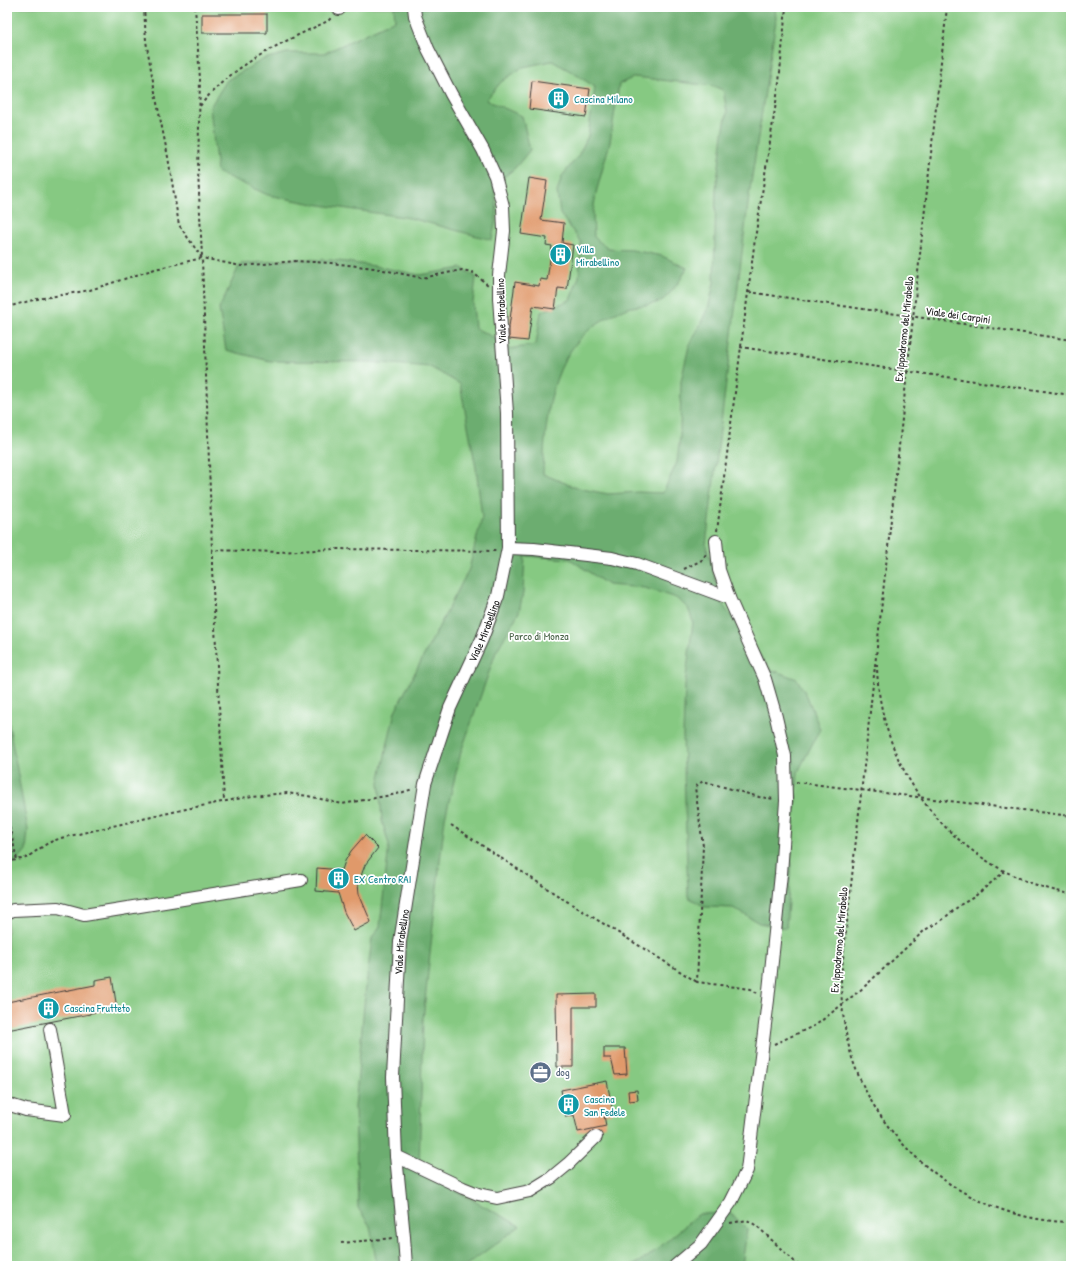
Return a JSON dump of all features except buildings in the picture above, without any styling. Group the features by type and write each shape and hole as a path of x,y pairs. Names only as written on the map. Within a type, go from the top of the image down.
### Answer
{"lane":[{"name":"Viale Mirabellino","path":"406,1266 396,1156 393,1077 400,942 425,784 450,708 482,638 498,596 508,550 507,413 499,298 499,275 504,231 503,206 495,176 483,150 451,94 428,49 415,16 414,7"},
{"path":"675,1266 701,1244 731,1202 747,1170 768,1000 781,874 786,801 785,756 774,710 765,679 729,598 720,570 716,541"},
{"path":"508,550 534,549 612,558 637,564 729,598"},
{"path":"7,912 13,910 58,908 84,915 301,880"},
{"path":"7,1104 26,1110 64,1115 50,1029"},
{"path":"396,1156 470,1191 497,1198 530,1191 568,1164 596,1137"}],"path":[{"path":"144,7 146,40 168,156 179,225 202,258"},
{"path":"195,7 200,79 198,171 212,550 224,801"},
{"path":"681,570 702,560 716,541 740,347 779,83 786,7"},
{"name":"Ex Ippodromo del Mirabello","path":"947,7 841,977 842,1005 847,1038 852,1057 868,1095 890,1129 918,1160 950,1184 986,1204 1025,1216 1046,1220 1071,1222"},
{"path":"200,107 210,93 263,53 328,21 339,8"},
{"path":"7,307 36,299 90,290 155,269 202,258 241,266 296,261 331,263 374,268 422,278 462,270 472,272 487,284 499,298"},
{"name":"Viale dei Carpini","path":"749,292 1071,340"},
{"path":"740,347 1071,395"},
{"path":"212,550 280,552 332,549 508,550"},
{"name":"Ex Ippodromo del Mirabello","path":"877,653 879,694 888,734 904,771 920,798 953,836 980,857 1005,872 1041,887 1071,894"},
{"path":"697,982 703,846 695,787 703,781 759,797 786,801"},
{"path":"785,781 1071,816"},
{"path":"7,862 26,858 48,843 61,838 224,801 287,792 342,804 397,794 425,784"},
{"path":"7,815 17,860"},
{"path":"451,825 560,897 697,982 751,989 768,1000"},
{"path":"762,1050 816,1025 863,988 926,930 974,897 1005,872"},
{"path":"714,1226 747,1220 757,1226 799,1266"},
{"path":"341,1243 404,1238"}],"green space":[{"name":"Parco di Monza","path":"7,7 1071,7 1071,1266 7,1266"},
{"path":"394,7 775,7 776,20 749,196 706,545 722,604 770,669 797,679 807,696 820,729 798,772 786,928 759,923 733,908 705,907 688,897 683,735 685,685 693,622 688,608 676,598 645,588 608,585 570,559 525,556 523,593 519,612 496,652 461,752 445,818 423,1020 419,1171 520,1226 465,1266 377,1266 370,1226 358,1208 355,1108 365,994 372,938 380,926 389,845 382,821 379,782 395,711 469,569 482,517 476,468 460,384 430,367 368,362 270,361 226,350 219,309 240,264 296,259 331,260 375,266 420,275 462,268 476,277 473,303 475,328 493,337 508,349 536,345 541,312 570,300 579,277 581,242 560,214 557,192 562,176 578,156 588,136 595,87 552,61 523,67 501,82 486,100 522,116 530,150 515,168 494,185 497,213 492,240 410,218 314,204 268,195 217,172 210,107 227,80 264,59 287,53 325,53 395,20","holes":["635,77 713,86 723,90 727,112 716,189 714,283 709,305 689,346 681,381 680,436 677,462 663,493 639,492 608,494 577,488 543,474 544,448 551,398 558,375 568,354 583,335 603,320 628,308 653,304 661,301 669,295 687,268 662,256 632,250 608,249 594,237 593,212 596,193 610,142 619,84"]},
{"path":"7,714 28,830 26,850 17,861 7,861"},
{"path":"730,1213 747,1229 742,1266 632,1266 649,1256 699,1214"}],"place":[{"name":"Cascina Milano","path":"559,99"},
{"name":"Villa Mirabellino","path":"561,255"},
{"name":"EX Centro RAI","path":"338,879"},
{"name":"Cascina Frutteto","path":"48,1008"},
{"name":"dog","path":"540,1072"},
{"name":"Cascina San Fedele","path":"569,1105"}]}
